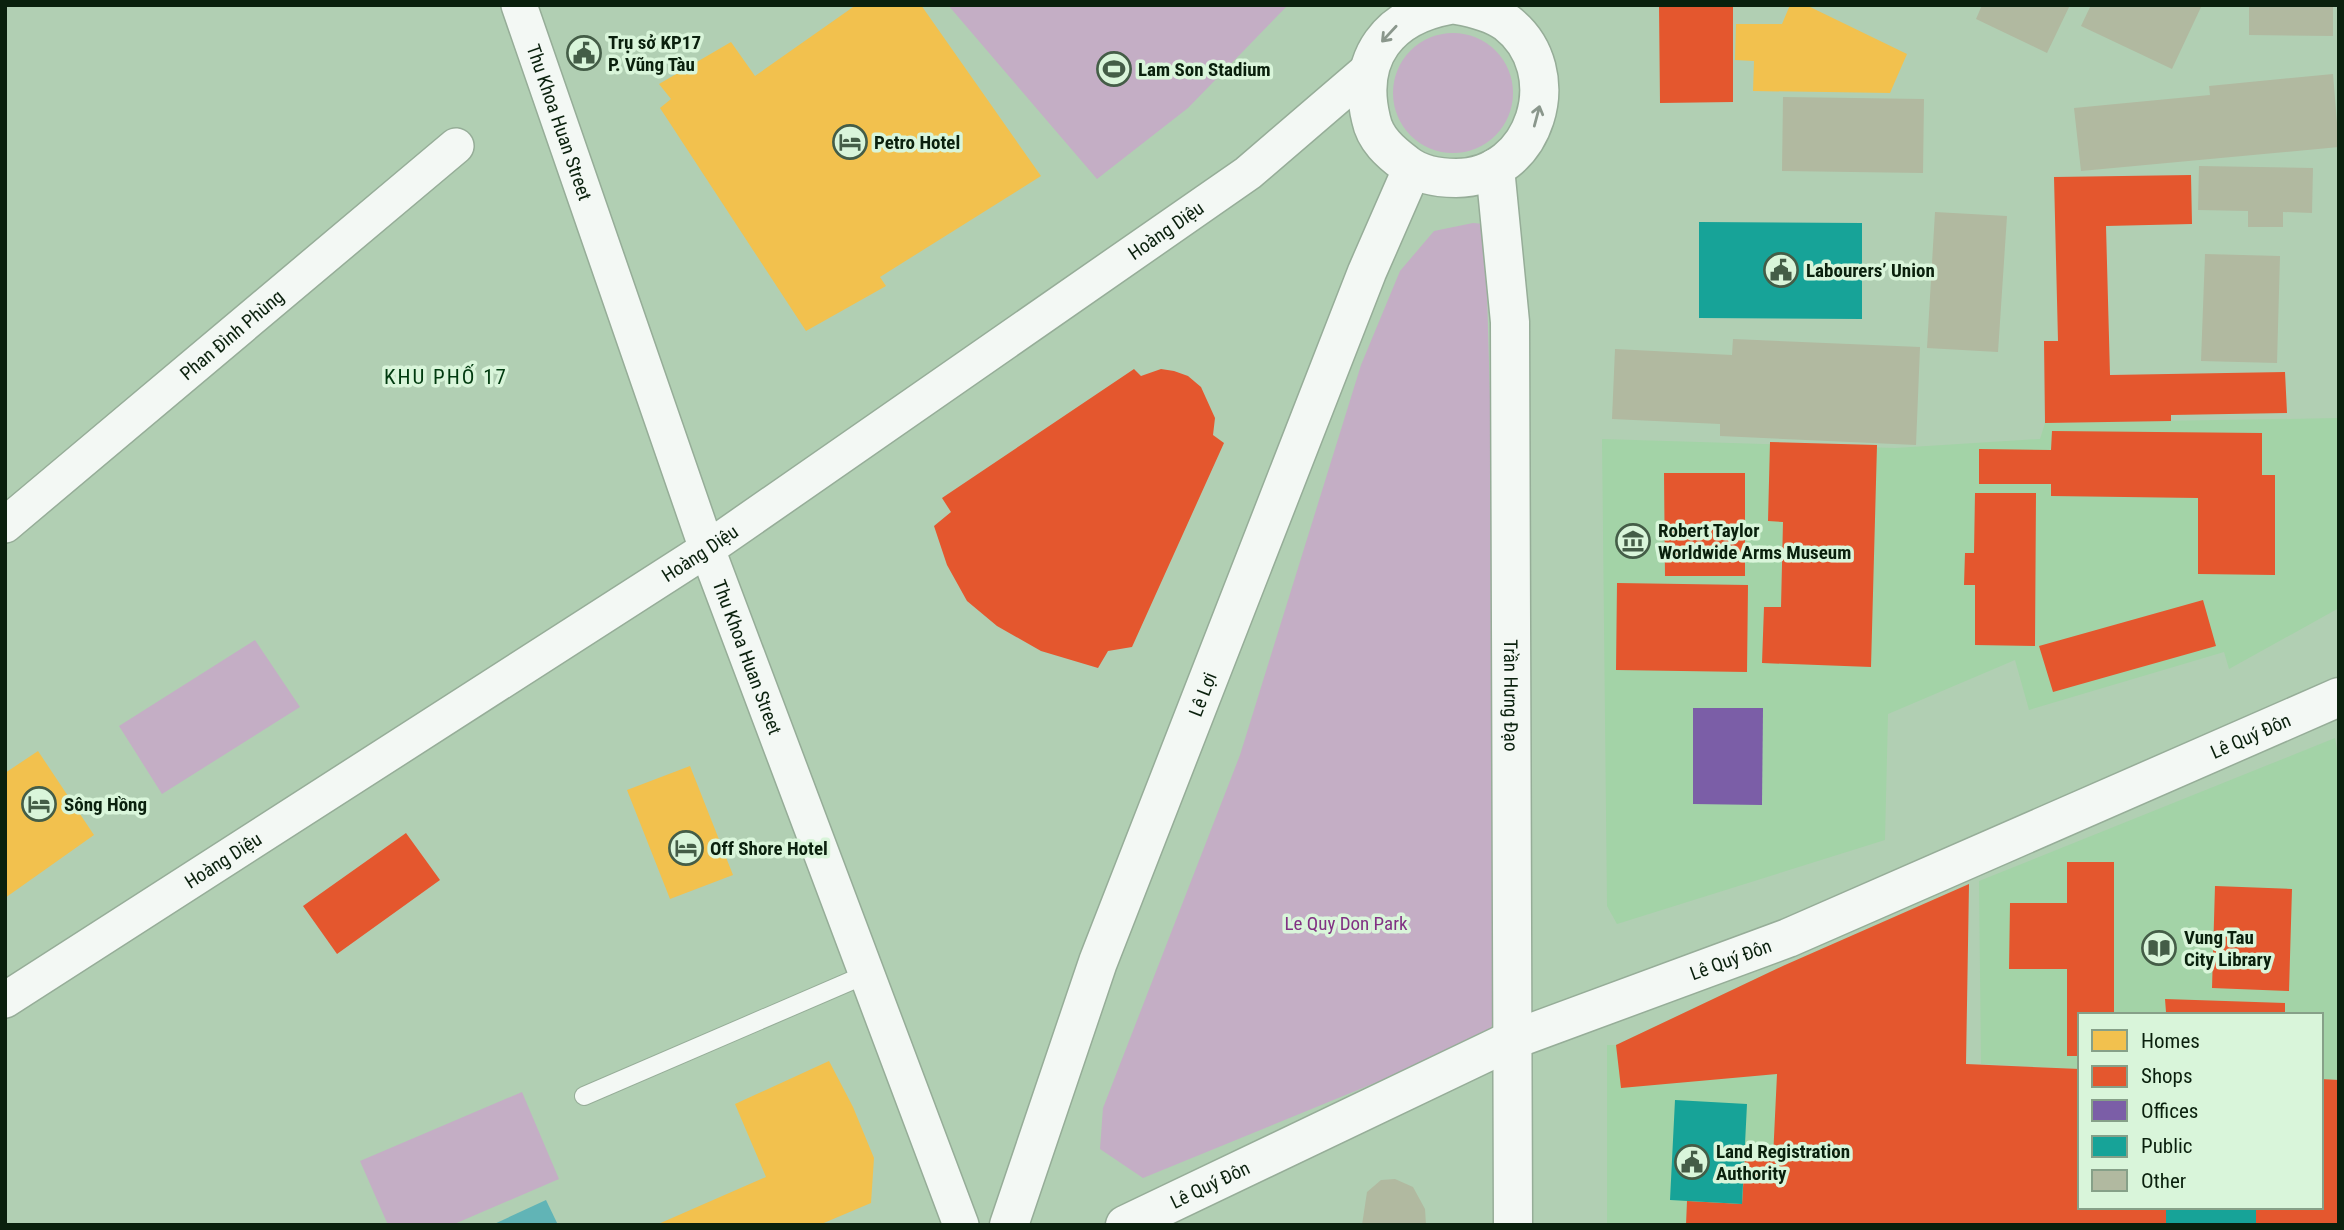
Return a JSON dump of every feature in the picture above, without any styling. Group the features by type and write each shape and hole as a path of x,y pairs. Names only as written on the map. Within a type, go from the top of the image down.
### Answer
{"main road":[{"path":"1468,6 1506,23 1526,44 1538,70 1541,98 1535,126 1519,150 1496,167 1469,178 1440,178 1412,169 1389,151 1373,127 1366,99 1368,70 1380,44 1400,23 1425,10 1468,6"},
{"name":"Trần Hưng Đạo","path":"1496,167 1510,322 1513,1225"},
{"name":"Lê Lợi","path":"1009,1225 1098,962 1367,272 1412,169"},
{"name":"Lê Quý Đôn","path":"1125,1225 1512,1040 1788,938 2339,696"}],"street":[{"name":"Thu Khoa Huan Street","path":"519,5 707,549 961,1225"},
{"name":"Hoàng Diệu","path":"5,1000 707,549 1248,173 1368,70"},
{"name":"Phan Đình Phùng","path":"5,525 456,146"}],"lane":[{"path":"584,1096 867,974"}],"shaded area":[{"path":"2339,418 2339,608 2229,669 2224,652 2029,710 2015,660 1888,714 1885,840 1617,924 1607,906 1602,439 1895,448 2040,439 2045,423"},
{"name":"Vung Tau City Library","path":"2335,738 2339,760 2339,1080 2323,1079 2323,1013 2078,1013 2078,1069 1981,1064 1979,881"},
{"path":"1785,965 1769,1225 1607,1225 1607,1045 1616,1045"}],"green space":[{"name":"Lam Son Stadium","path":"948,5 1288,5 1188,108 1097,179"},
{"path":"1453,33 1476,37 1496,50 1509,70 1513,93 1509,116 1496,136 1476,149 1453,153 1430,149 1410,136 1397,116 1393,93 1397,70 1410,50 1430,37"},
{"name":"Le Quy Don Park","path":"1473,223 1485,224 1507,989 1487,1037 1143,1178 1100,1149 1103,1108 1240,755 1361,365 1400,271 1434,231"},
{"path":"255,640 300,707 162,794 119,726"},
{"path":"522,1092 559,1179 452,1225 388,1225 360,1161"}],"water":[{"path":"546,1200 558,1225 492,1225"}],"building: Homes":[{"name":"Petro Hotel","path":"856,5 921,5 1041,176 880,277 886,286 806,331 660,108 671,99 659,84 731,42 755,76"},
{"path":"1790,5 1806,5 1907,54 1890,93 1753,91 1754,61 1735,60 1736,24 1782,24"},
{"name":"Sông Hồng","path":"38,751 94,835 5,898 5,773"},
{"name":"Off Shore Hotel","path":"690,766 733,875 670,899 627,790"},
{"path":"829,1061 853,1107 874,1158 871,1203 819,1225 656,1225 766,1177 735,1104"}],"building: Shops":[{"path":"1659,5 1733,5 1733,102 1660,103"},
{"path":"2191,175 2192,224 2106,226 2110,375 2285,372 2287,413 2171,415 2171,421 2045,423 2044,341 2058,341 2054,177"},
{"path":"1134,369 1141,376 1161,369 1188,376 1201,387 1215,418 1213,435 1224,443 1132,647 1108,651 1098,668 1041,651 997,626 967,601 947,565 934,526 951,512 942,498"},
{"path":"2052,431 2262,433 2262,475 2275,475 2275,575 2198,574 2198,498 2051,496 2051,484 1979,484 1979,449 2051,450"},
{"path":"1770,442 1877,445 1871,667 1762,663 1764,607 1781,607 1783,522 1768,521"},
{"path":"1664,473 1745,473 1745,576 1665,576"},
{"path":"1975,493 2036,493 2035,646 1975,645 1975,585 1964,585 1965,553 1974,553"},
{"path":"1617,583 1748,585 1747,672 1616,670"},
{"path":"2203,600 2216,646 2053,692 2039,646"},
{"path":"406,833 440,880 337,954 303,906"},
{"path":"2067,862 2114,862 2114,1013 2078,1013 2078,1056 2067,1056 2067,969 2009,969 2010,903 2067,903"},
{"path":"1969,884 1966,1064 2078,1069 2078,1209 2323,1209 2323,1079 2339,1080 2339,1225 1686,1225 1687,1201 1742,1204 1745,1156 1773,1158 1777,1074 1621,1088 1616,1045 1785,965"},
{"path":"2215,886 2292,889 2289,991 2212,988"},
{"path":"2165,999 2285,1003 2285,1013 2145,1013 2166,1012"}],"building: Offices":[{"path":"1693,708 1763,708 1762,805 1693,804"}],"building: Public":[{"name":"Labourers’ Union","path":"1699,222 1862,223 1862,319 1699,318"},
{"path":"1675,1100 1747,1104 1742,1204 1670,1200"},
{"path":"2166,1209 2256,1209 2256,1225 2166,1225"}],"building: Other":[{"path":"1982,5 2070,5 2047,53 1976,19"},
{"path":"2091,5 2202,5 2172,69 2081,26"},
{"path":"2249,5 2333,5 2333,36 2249,35"},
{"path":"2333,74 2339,147 2081,171 2074,108 2210,95 2209,86"},
{"path":"1783,97 1924,99 1923,173 1782,171"},
{"path":"2199,166 2313,168 2312,213 2283,212 2283,227 2248,227 2248,211 2198,210"},
{"path":"1935,212 2007,216 1998,352 1927,348"},
{"path":"2205,254 2280,256 2277,363 2201,361"},
{"path":"1733,339 1920,347 1916,445 1720,436 1720,424 1612,419 1615,349 1732,355"},
{"path":"1395,1179 1413,1187 1425,1209 1426,1225 1362,1225 1367,1192 1381,1180"}],"place":[{"name":"Trụ sở KP17 P. Vũng Tàu","path":"584,53"},
{"name":"Lam Son Stadium","path":"1114,69"},
{"name":"Petro Hotel","path":"850,142"},
{"name":"Labourers’ Union","path":"1781,270"},
{"name":"Robert Taylor Worldwide Arms Museum","path":"1633,541"},
{"name":"Sông Hồng","path":"39,804"},
{"name":"Off Shore Hotel","path":"686,848"},
{"name":"Vung Tau City Library","path":"2159,948"},
{"name":"Land Registration Authority","path":"1692,1162"}],"district":[{"name":"KHU PHỐ 17","path":"446,377"}]}
